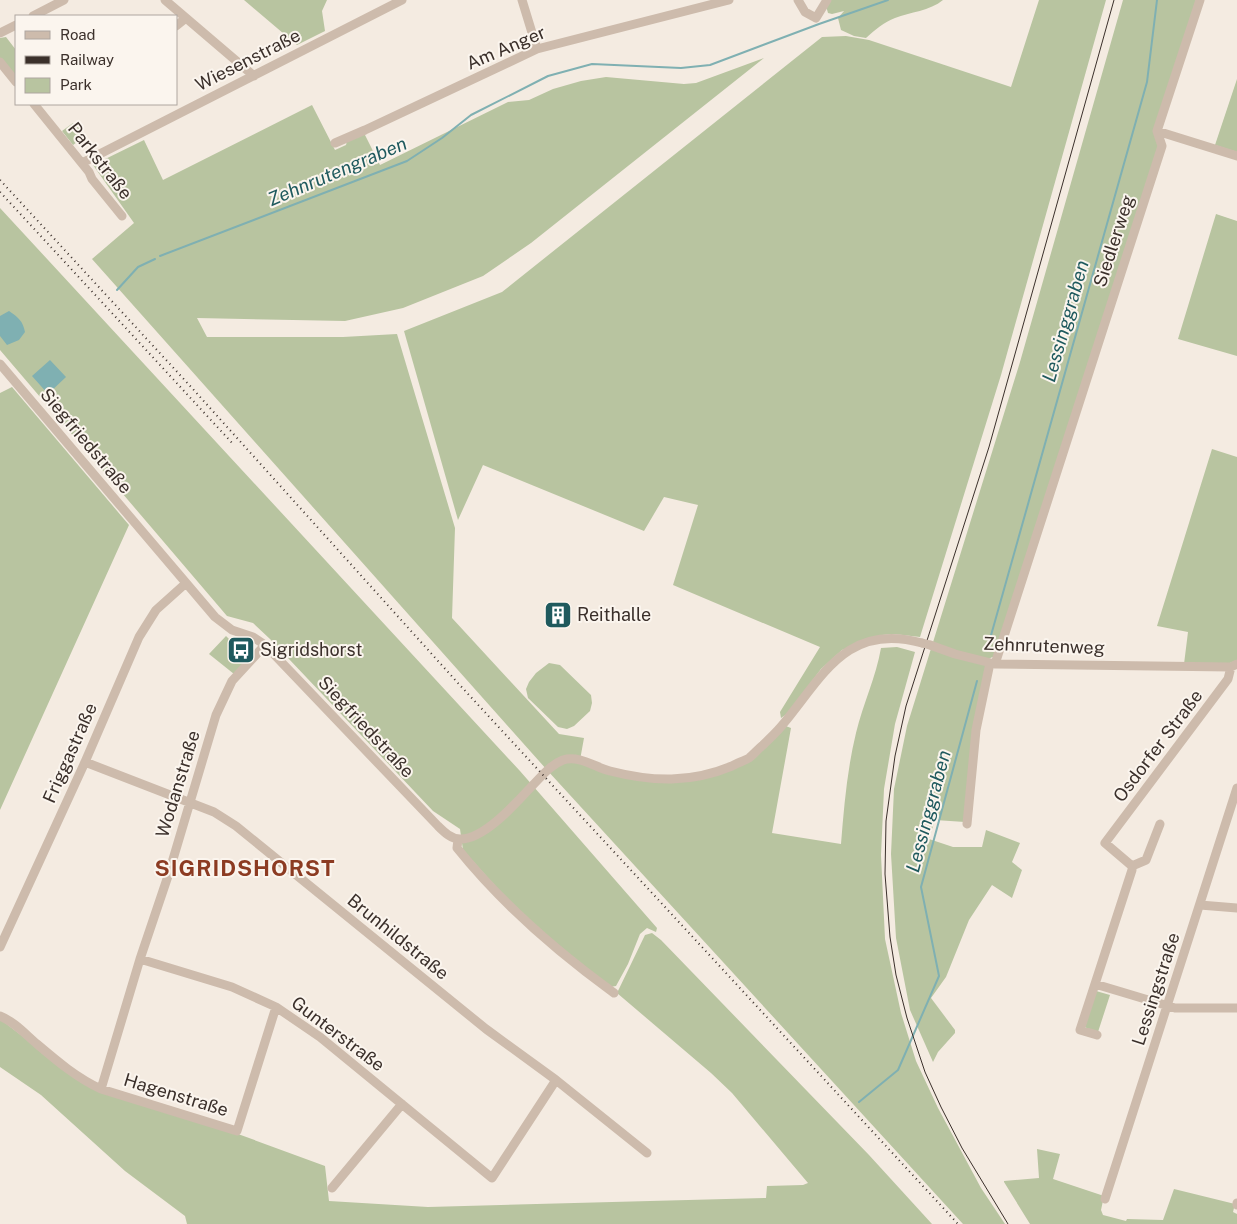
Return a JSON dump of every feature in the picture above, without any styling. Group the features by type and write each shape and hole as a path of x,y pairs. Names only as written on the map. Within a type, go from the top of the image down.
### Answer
{"street":[{"path":"35,15 64,0"},
{"path":"165,0 254,76"},
{"name":"Wiesenstraße","path":"82,163 402,0"},
{"path":"522,0 537,49"},
{"name":"Am Anger","path":"335,143 537,49 729,0"},
{"path":"798,0 805,12 816,18 827,0"},
{"name":"Siedlerweg","path":"967,824 976,730 993,663 1162,146 1158,131 1200,0"},
{"path":"178,24 186,18"},
{"path":"0,34 15,26"},
{"path":"0,62 15,81"},
{"name":"Parkstraße","path":"35,105 122,216"},
{"path":"1158,131 1237,156"},
{"name":"Siegfriedstraße","path":"0,364 215,617 232,630 253,636 265,645 438,826 447,834 458,838"},
{"name":"Friggastraße","path":"0,946 85,762 139,637 156,610 185,584"},
{"name":"Zehnrutenweg","path":"458,838 472,837 482,832 525,794 547,770 564,760 580,760 609,770 646,778 681,780 716,773 749,758 783,725 824,670 854,647 880,639 904,638 955,654 993,663 1234,665"},
{"name":"Wodanstraße","path":"101,1088 216,715 232,681 265,645"},
{"name":"Osdorfer Straße","path":"1132,866 1105,843 1228,679 1234,665"},
{"name":"Brunhildstraße","path":"85,762 214,812 236,826 486,1029 556,1080 647,1153"},
{"name":"Lessingstraße","path":"1105,1199 1237,788"},
{"path":"1097,1035 1080,1030 1126,890 1132,866 1146,860 1160,824"},
{"path":"458,838 457,848 460,852 522,919 572,963 614,993"},
{"path":"1200,906 1237,908"},
{"name":"Gunterstraße","path":"140,959 232,987 276,1007 320,1036 492,1178 556,1080"},
{"path":"1095,984 1175,1008 1237,1008"},
{"name":"Hagenstraße","path":"0,1016 12,1021 42,1048 86,1082 237,1131 276,1007"},
{"path":"332,1188 402,1104"}],"green space":[{"path":"244,0 327,0 322,11 325,31 297,45"},
{"path":"830,0 943,0 926,9 891,20 880,26 866,38 854,36 841,30 838,18 844,11 828,13 826,6"},
{"path":"1039,0 1106,0 1001,375 920,637 894,634 882,635 842,650 821,669 788,713 781,718 780,712 820,647 673,585 698,505 664,497 644,531 483,465 458,520 404,331 502,292 822,37 846,36 869,40 1011,87"},
{"path":"1123,0 1196,0 1155,129 1159,147 995,656 988,659 965,822 935,820 929,839 953,847 982,847 986,830 1020,843 1012,862 1022,870 1012,898 992,885 969,920 946,977 931,998 955,1030 955,1033 938,1052 933,1062 910,1010 896,938 891,854 894,789 907,726 1020,362"},
{"path":"6,37 15,49 15,78 0,58 0,38"},
{"path":"764,58 531,243 483,276 403,308 345,321 197,318 207,337 343,337 397,334 455,528 452,618 559,734 584,738 580,760 609,770 681,780 749,758 783,725 791,728 772,833 841,844 850,761 859,722 881,648 897,647 915,652 895,724 884,789 881,855 885,939 901,1013 916,1061 938,1108 981,1188 1005,1224 963,1224 547,770 92,259 134,223 93,165 144,140 163,180 312,105 335,150 346,145 347,141 364,133 380,165 508,102 529,100 553,89 581,81 606,77 684,84 696,83"},
{"path":"1237,79 1237,152 1215,145"},
{"path":"76,123 82,133 81,139 73,145 62,131"},
{"path":"0,208 520,771 657,928 656,932 647,928 640,934 628,964 616,986 610,987 523,917 463,850 460,829 433,811 253,623 227,616 0,350"},
{"path":"1216,214 1237,221 1237,356 1178,339"},
{"path":"12,387 129,525 0,810 0,393"},
{"path":"1212,449 1237,457 1237,660 1230,663 1184,664 1188,632 1157,626"},
{"path":"226,636 248,658 234,674 209,654"},
{"path":"549,663 560,665 591,695 590,711 574,726 567,729 558,727 528,698 526,689 529,682 536,673"},
{"path":"652,933 661,940 869,1155 932,1224 187,1224 185,1216 125,1171 41,1095 0,1067 0,1019 86,1085 238,1134 325,1166 329,1201 428,1207 766,1198 767,1186 803,1185 808,1183 732,1093 617,993 645,935"},
{"path":"1096,991 1110,995 1098,1032 1084,1027"},
{"path":"1037,1149 1060,1154 1053,1179 1104,1196 1101,1210 1103,1215 1126,1221 1127,1219 1163,1220 1174,1189 1235,1204 1233,1212 1237,1214 1237,1224 1030,1224 1004,1181 1039,1178"}],"water":[{"path":"9,311 20,320 25,332 19,340 7,345 0,336 0,316"},
{"path":"50,360 66,377 48,394 32,376"}],"waterway":[{"name":"Zehnrutengraben","path":"160,256 407,161 442,138 471,115 548,76 592,64 681,68 710,65 888,0"},
{"name":"Lessinggraben","path":"988,646 1147,82 1157,0"},
{"name":"Zehnrutengraben","path":"117,290 138,267 155,259"},
{"name":"Lessinggraben","path":"859,1102 898,1070 939,976 921,887 977,681"}],"tram line":[{"path":"1008,1224 962,1148 941,1107 925,1072 907,1018 896,975 890,937 885,874 886,821 895,756 906,706 989,447 1114,0"}],"railway":[{"path":"0,180 192,388 457,682 958,1224"},
{"path":"0,192 234,445"}],"place":[{"name":"Reithalle","path":"558,615"},
{"name":"Sigridshorst","path":"241,650"}],"district":[{"name":"SIGRIDSHORST","path":"245,868"}]}
